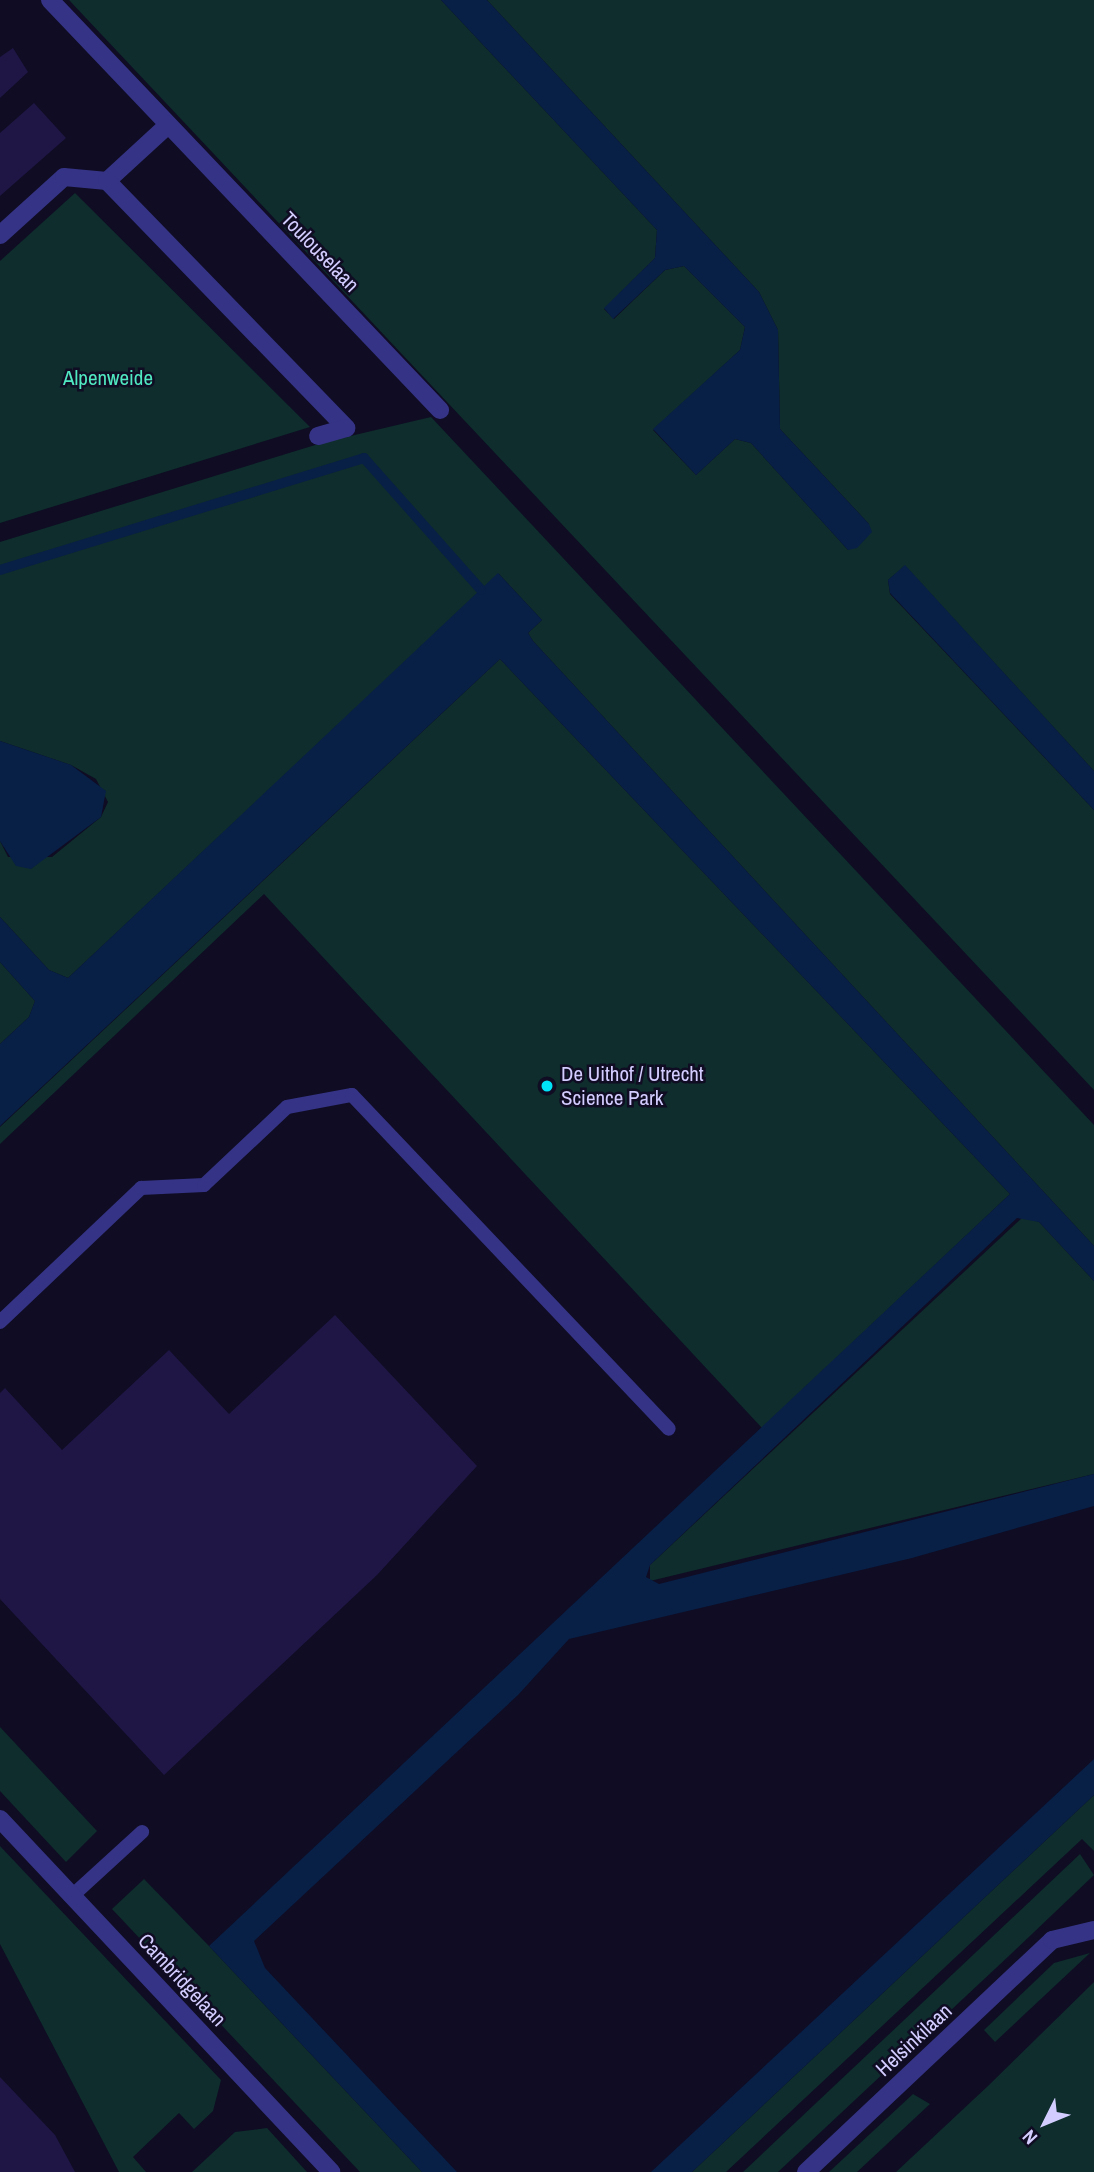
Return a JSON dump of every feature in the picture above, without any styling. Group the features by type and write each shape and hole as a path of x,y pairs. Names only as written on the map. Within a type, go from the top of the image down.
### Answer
{"street":[{"name":"Toulouselaan","path":"50,0 440,410"},
{"path":"107,181 168,125"},
{"path":"0,235 64,177 107,181 346,428 318,436"},
{"name":"Cambridgelaan","path":"0,1819 331,2172"},
{"name":"Helsinkilaan","path":"806,2172 1052,1940 1092,1926"}],"lane":[{"path":"0,1322 141,1188 204,1185 287,1107 352,1095 669,1429"},
{"path":"72,1896 142,1832"}],"green space":[{"path":"69,0 441,0 657,230 655,258 604,309 614,319 665,270 684,266 745,327 740,350 653,430 696,475 735,439 751,443 848,550 869,524 780,429 778,330 759,292 487,0 1094,0 1094,771 905,566 888,580 890,594 1094,810 1094,1090"},
{"name":"Alpenweide","path":"75,193 310,427 0,523 0,261"},
{"path":"431,417 1094,1125 1094,1246 533,641 528,633 542,620 499,574 68,978 49,970 0,917 0,841 8,857 52,857 101,817 108,802 96,779 71,765 0,741 0,542 325,442"},
{"path":"500,659 1010,1194 762,1428 264,894 0,1144 0,1127"},
{"path":"0,962 35,1001 29,1017 0,1044"},
{"path":"1024,1216 1039,1222 1094,1281 1094,1474 650,1581 650,1565"},
{"path":"0,1727 97,1831 66,1862 0,1791"},
{"path":"1094,1795 1094,1851 1082,1839 726,2172 692,2172"},
{"path":"0,1846 221,2080 213,2111 194,2129 179,2113 133,2157 146,2172 119,2172 0,1944"},
{"path":"1080,1854 1094,1875 1012,1953 778,2172 743,2172"},
{"path":"144,1879 422,2172 360,2172 112,1909"},
{"path":"1090,1953 995,2042 984,2030 1054,1963"},
{"path":"1094,1982 1094,2172 896,2172 989,2085"},
{"path":"913,2094 930,2104 857,2172 829,2172"},
{"path":"267,2128 307,2172 192,2172 235,2132"}],"water":[{"path":"441,0 487,0 759,292 778,330 780,429 869,524 872,532 857,548 848,550 751,443 735,439 696,475 653,429 740,350 745,327 684,266 665,270 613,319 604,308 655,258 657,230"},
{"path":"905,565 1094,771 1094,810 890,593 888,580"},
{"path":"498,573 542,620 528,633 533,641 1094,1246 1094,1281 1039,1222 1017,1218 650,1565 646,1577 659,1584 1094,1474 1094,1506 912,1558 569,1639 518,1695 254,1941 265,1968 457,2172 422,2172 209,1946 1010,1194 500,659 0,1126 0,1044 29,1017 35,1001 0,962 0,917 49,970 68,978"},
{"path":"0,741 71,765 106,791 101,817 31,869 16,866 0,841"},
{"path":"1094,1759 1094,1795 692,2172 651,2172"}],"building":[{"path":"13,48 28,72 0,98 0,57"},
{"path":"34,103 66,138 0,196 0,133"},
{"path":"335,1315 477,1466 377,1575 164,1775 0,1599 0,1393 5,1388 62,1450 169,1350 229,1414"},
{"path":"0,2077 55,2135 75,2172 0,2172"}],"waterway":[{"path":"0,570 364,458 481,590"}],"place":[{"name":"De Uithof / Utrecht Science Park","path":"547,1086"}]}
